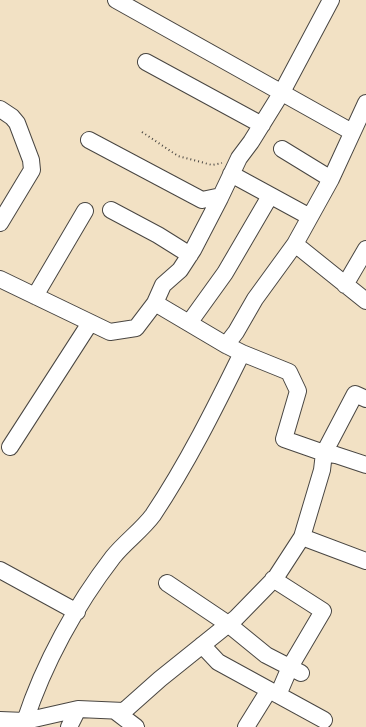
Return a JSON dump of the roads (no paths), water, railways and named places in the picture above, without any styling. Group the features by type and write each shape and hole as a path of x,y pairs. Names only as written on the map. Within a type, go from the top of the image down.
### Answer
{"street":[{"path":"116,0 352,132"},
{"path":"0,279 110,332 136,328 155,302 163,285 180,270 190,255 239,158 262,125 282,92 331,0"},
{"path":"146,62 262,125"},
{"path":"226,345 236,332 255,299 295,244 331,179 366,103"},
{"path":"0,223 32,170 32,160 17,123 12,117 1,113"},
{"path":"89,140 202,200 221,196"},
{"path":"282,149 331,179"},
{"path":"232,174 310,217"},
{"path":"189,323 225,273 270,196"},
{"path":"111,210 158,235 190,255"},
{"path":"35,296 85,211"},
{"path":"295,244 366,301"},
{"path":"345,285 366,249"},
{"path":"155,302 226,345 289,372 298,391 284,439 366,466"},
{"path":"10,448 90,323"},
{"path":"25,721 33,696 56,648 77,612 114,555 152,516 204,431 242,353"},
{"path":"0,720 25,721 78,709 124,711 160,679 236,618 273,579 302,537 322,470 324,453 355,394 365,396"},
{"path":"302,537 366,561"},
{"path":"0,570 77,612"},
{"path":"246,727 273,692 295,670 323,610 273,579"},
{"path":"167,582 228,624 266,655 295,670"},
{"path":"202,645 218,662 324,720"},
{"path":"69,727 78,709"},
{"path":"116,711 136,727"}]}
